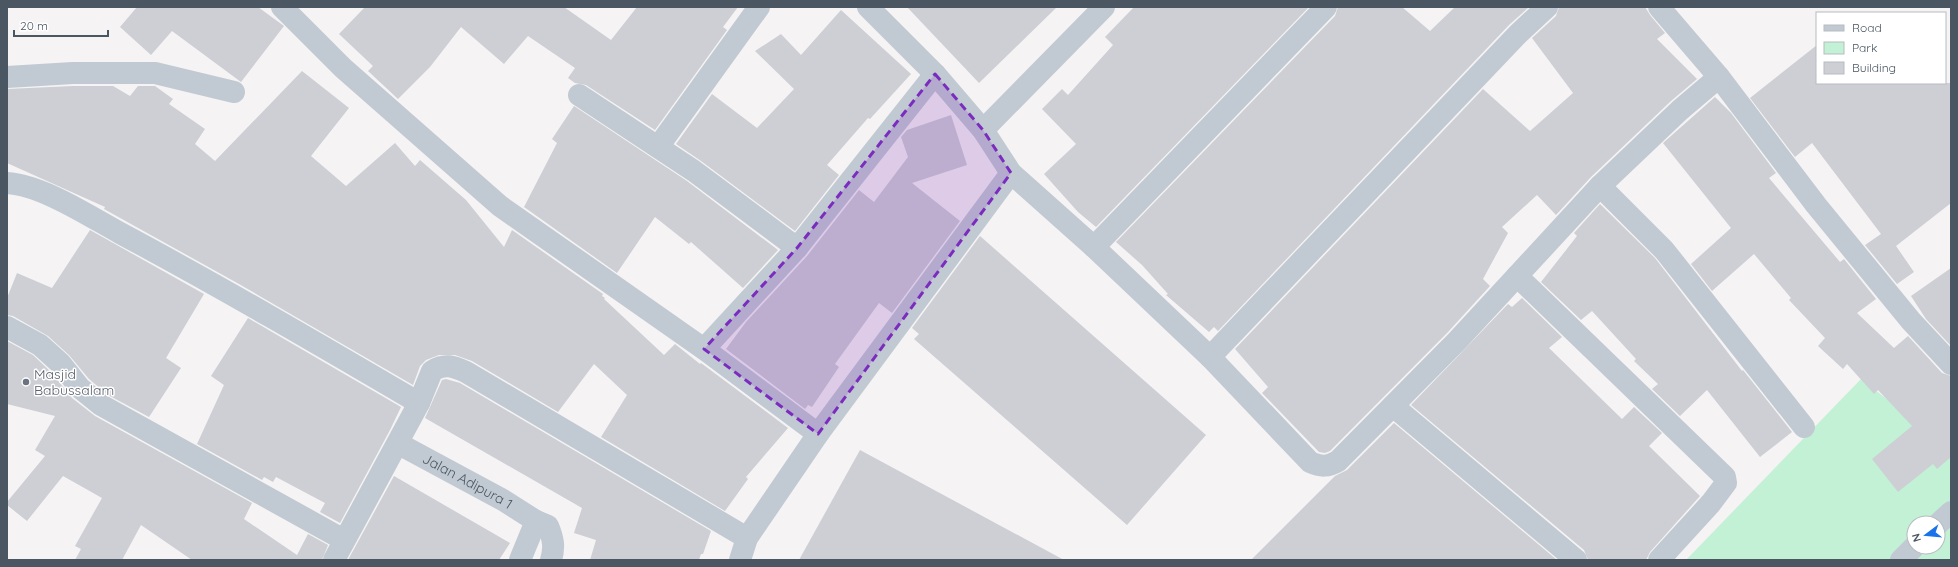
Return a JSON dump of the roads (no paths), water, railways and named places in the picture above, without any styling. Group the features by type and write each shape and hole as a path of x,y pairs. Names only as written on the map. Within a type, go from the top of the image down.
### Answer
{"street":[{"path":"282,7 343,68 500,206 704,350 818,434"},
{"path":"658,147 759,7"},
{"path":"868,7 935,74 983,130 1010,173 1094,247 1210,357 1310,462 1321,466 1331,465 1338,461 1457,341 1600,186 1680,110 1719,76"},
{"path":"983,130 1104,7"},
{"path":"1094,247 1326,7"},
{"path":"1210,357 1518,34 1548,7"},
{"path":"1659,7 1719,76 1816,205 1910,321 1951,364"},
{"path":"7,77 73,73 155,73 234,92"},
{"path":"704,350 797,248 935,74"},
{"path":"579,95 694,171 797,248"},
{"path":"740,560 747,538 818,434 1010,173"},
{"path":"7,183 33,188 196,273 419,403"},
{"path":"1600,186 1664,250 1804,427"},
{"path":"1517,276 1725,478 1726,483 1712,502 1659,560"},
{"path":"7,327 40,344 61,364 80,388 101,405 344,540"},
{"path":"334,560 399,444 419,403 432,371 445,366 452,366 466,372 747,538"},
{"path":"1393,406 1576,560"},
{"name":"Jalan Adipura 1","path":"399,444 503,500 536,521 548,526 552,535 554,550 551,560"},
{"path":"520,560 536,521"}],"place":[{"name":"Masjid Babussalam","path":"26,382"}]}
